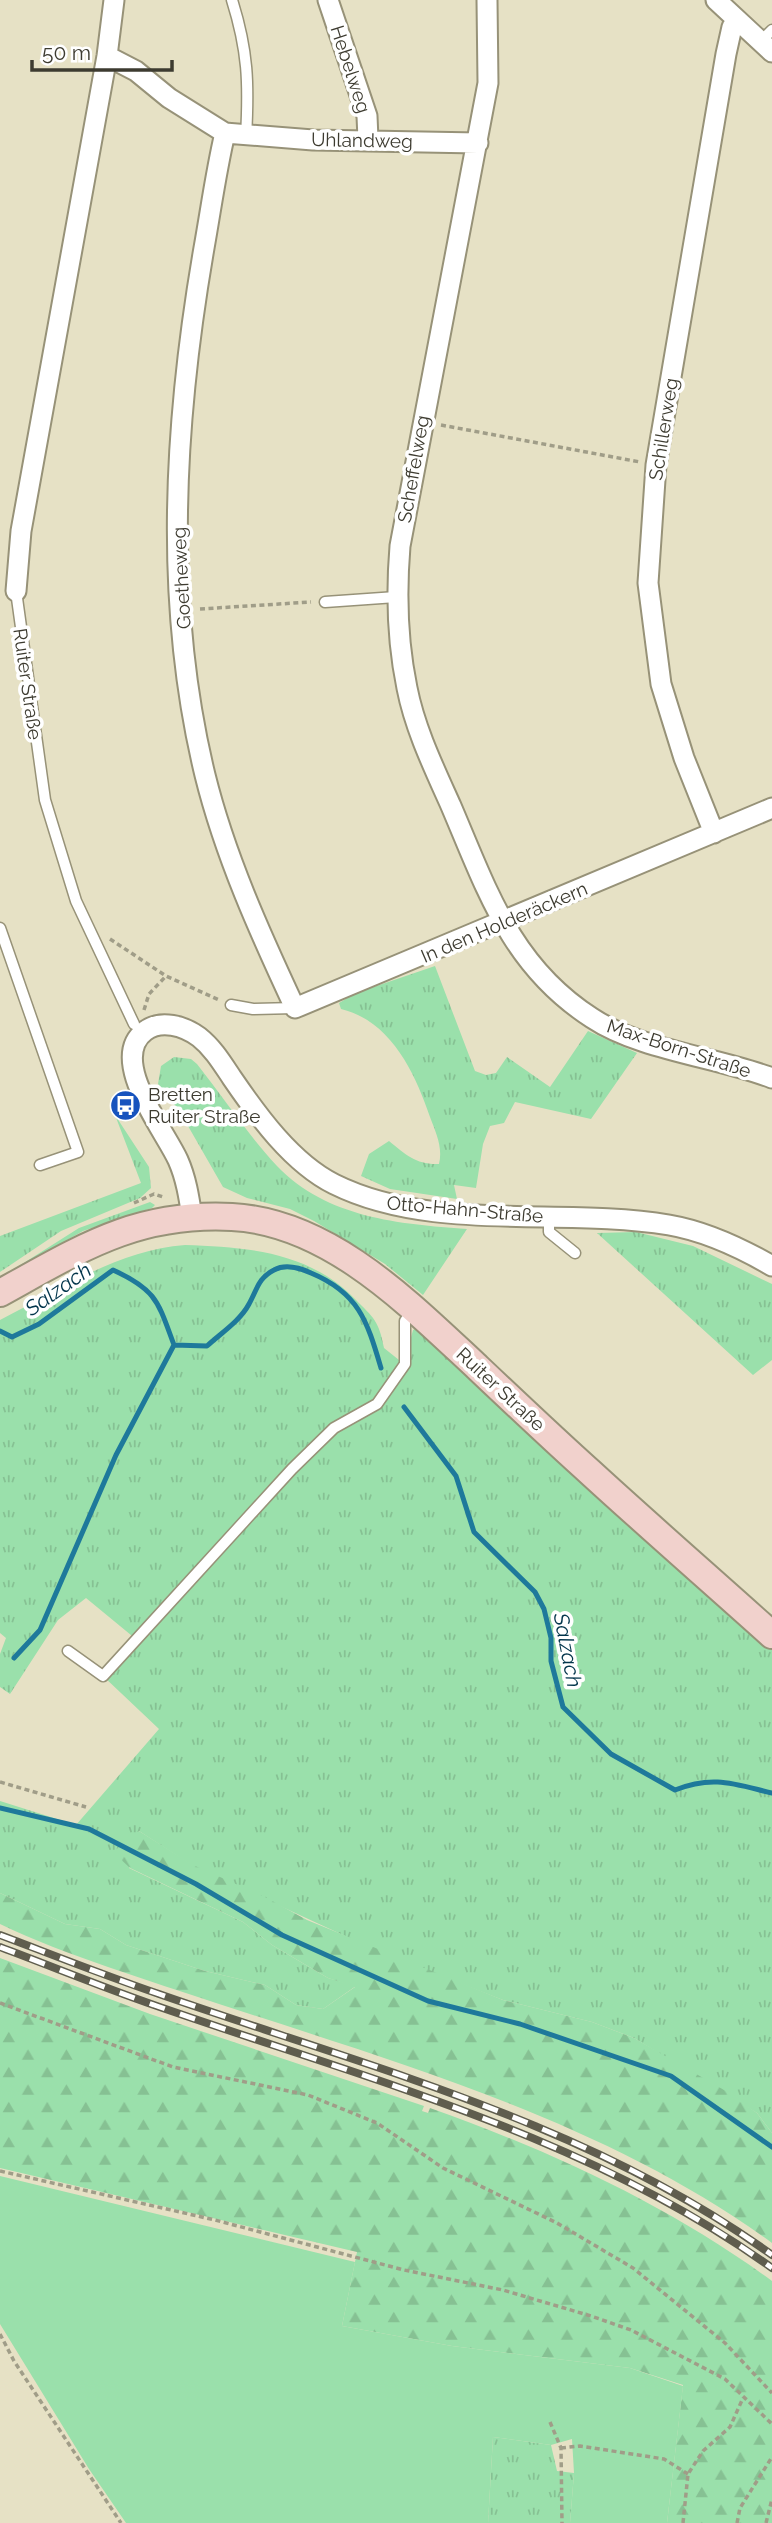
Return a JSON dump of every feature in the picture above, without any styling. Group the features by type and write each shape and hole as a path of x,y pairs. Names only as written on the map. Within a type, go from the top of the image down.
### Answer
{"street":[{"name":"Ruiter Straße","path":"16,591 21,531 107,56 114,0"},
{"name":"Hebelweg","path":"328,0 367,116 368,139"},
{"name":"Scheffelweg","path":"487,0 488,83 422,421 400,546 396,597 400,650 417,728 501,923"},
{"path":"716,0 738,21 768,41"},
{"name":"Schillerweg","path":"715,833 684,758 661,684 648,583 656,466 726,54 732,27 738,21"},
{"name":"Uhlandweg","path":"107,56 136,71 179,105 225,133 246,137 478,143"},
{"name":"Goetheweg","path":"225,133 216,167 188,343 178,475 180,610 188,684 206,776 258,929 295,1008"},
{"name":"In den Holderäckern","path":"295,1008 772,808"},
{"name":"Max-Born-Straße","path":"501,923 546,982 593,1019 620,1032 772,1079"},
{"name":"Otto-Hahn-Straße","path":"138,1029 173,1024 199,1037 295,1155 335,1185 380,1203 671,1226 716,1239 772,1266"},
{"path":"138,1029 133,1054 139,1090 177,1158 186,1181 192,1217"},
{"name":"Ruiter Straße","path":"0,1293 88,1243 124,1230 192,1217 235,1217 276,1225 311,1239 348,1260 415,1309 591,1474 772,1635"}],"lane":[{"path":"232,0 243,35 249,80 246,137"},
{"name":"Ruiter Straße","path":"16,591 45,800 90,933 138,1029"},
{"path":"325,602 396,597"},
{"path":"0,928 78,1152 40,1165"},
{"name":"In den Holderäckern","path":"230,1005 253,1009 295,1008"},
{"path":"549,1216 550,1232 575,1253"},
{"path":"68,1651 103,1676 292,1469 334,1428 377,1404 405,1364 405,1321 415,1309"}],"path":[{"path":"422,421 656,466"},
{"path":"180,610 325,602"},
{"path":"90,933 113,940 166,976 230,1005"},
{"path":"149,994 166,976"},
{"path":"0,1782 86,1807"},
{"path":"0,2003 173,2067 308,2095 377,2123 443,2168 557,2224 633,2269 725,2343 772,2393"},
{"path":"0,2171 215,2220 404,2270 503,2290 591,2316 631,2330 725,2379 772,2424"},
{"path":"0,2334 14,2361 121,2523"},
{"path":"683,2523 688,2474 704,2451 730,2427 743,2399"},
{"path":"550,2422 561,2448 562,2523"},
{"path":"561,2448 580,2446 664,2459 688,2474"},
{"path":"737,2523 740,2508 772,2457"},
{"path":"766,2523 772,2499"}],"green space":[{"path":"435,966 475,1071 486,1075 496,1073 507,1057 550,1087 588,1031 637,1053 591,1119 515,1102 504,1123 490,1126 483,1144 476,1188 454,1185 457,1199 390,1189 361,1176 369,1154 389,1141 412,1158 431,1164 439,1164 439,1146 417,1083 399,1051 374,1025 359,1015 341,1009 339,1003 356,993"},
{"path":"174,1057 191,1059 197,1064 266,1154 297,1183 318,1197 365,1215 390,1221 467,1229 423,1295 385,1264 314,1221 290,1209 247,1198 223,1187 180,1112 158,1084 161,1066"},
{"path":"115,1115 149,1167 151,1188 140,1198 61,1231 0,1272 0,1236 141,1183"},
{"path":"150,1202 155,1205 152,1208 83,1231 0,1278 79,1228"},
{"path":"636,1232 693,1246 772,1284 772,1360 753,1375 597,1233"},
{"path":"185,1245 232,1248 276,1255 318,1271 337,1283 367,1311 378,1326 384,1348 404,1364 413,1330 419,1327 772,1647 772,2133 757,2113 634,2038 592,2022 503,2000 382,1953 193,1866 139,1831 129,1868 243,1922 272,1945 328,1978 356,1986 323,2009 296,2005 265,1985 205,1971 126,1945 100,1929 65,1924 0,1893 0,1801 76,1825 159,1729 103,1676 137,1640 86,1598 58,1620 10,1694 0,1687 0,1654 6,1638 0,1633 0,1320 113,1263 160,1248"},
{"path":"139,1831 193,1865 265,1897 307,1920 503,2000 592,2022 634,2038 724,2090 757,2113 772,2133 772,2243 709,2201 644,2164 506,2102 434,2075 108,1967 52,1947 0,1924 0,1893 65,1924 100,1929 126,1945 205,1971 265,1985 296,2005 323,2009 355,1987 328,1978 272,1945 243,1922 130,1868 113,1852"},
{"path":"0,1958 150,2014 424,2106 422,2111 428,2113 430,2108 520,2142 650,2204 692,2228 772,2281 772,2523 667,2523 683,2385 630,2368 452,2346 342,2326 357,2252 0,2168"},
{"path":"0,2176 355,2262 342,2326 452,2346 630,2368 683,2386 667,2523 570,2523 574,2473 572,2439 551,2445 493,2437 488,2523 126,2523 89,2469 0,2324"},
{"path":"493,2437 551,2445 557,2471 574,2473 570,2523 488,2523"}],"waterway":[{"name":"Salzach","path":"0,1331 12,1337 39,1324 113,1270 139,1284 154,1299 174,1345 207,1346 241,1316 264,1277 278,1268 292,1267 327,1281 351,1299 371,1336 381,1368"},
{"path":"14,1658 40,1630 116,1455 174,1345"},
{"name":"Salzach","path":"404,1407 456,1476 474,1532 535,1592 544,1609 551,1638 551,1661 563,1707 611,1754 675,1790 701,1783 724,1782 772,1793"},
{"path":"0,1808 89,1829 196,1884 282,1935 428,2001 520,2024 671,2076 772,2147"}],"railway":[{"path":"0,1935 139,1987 476,2102 629,2169 702,2209 772,2255"},
{"path":"0,1947 154,2005 473,2114 551,2146 627,2181 701,2222 772,2268"}],"place":[{"name":"Bretten Ruiter Straße","path":"125,1105"}]}
